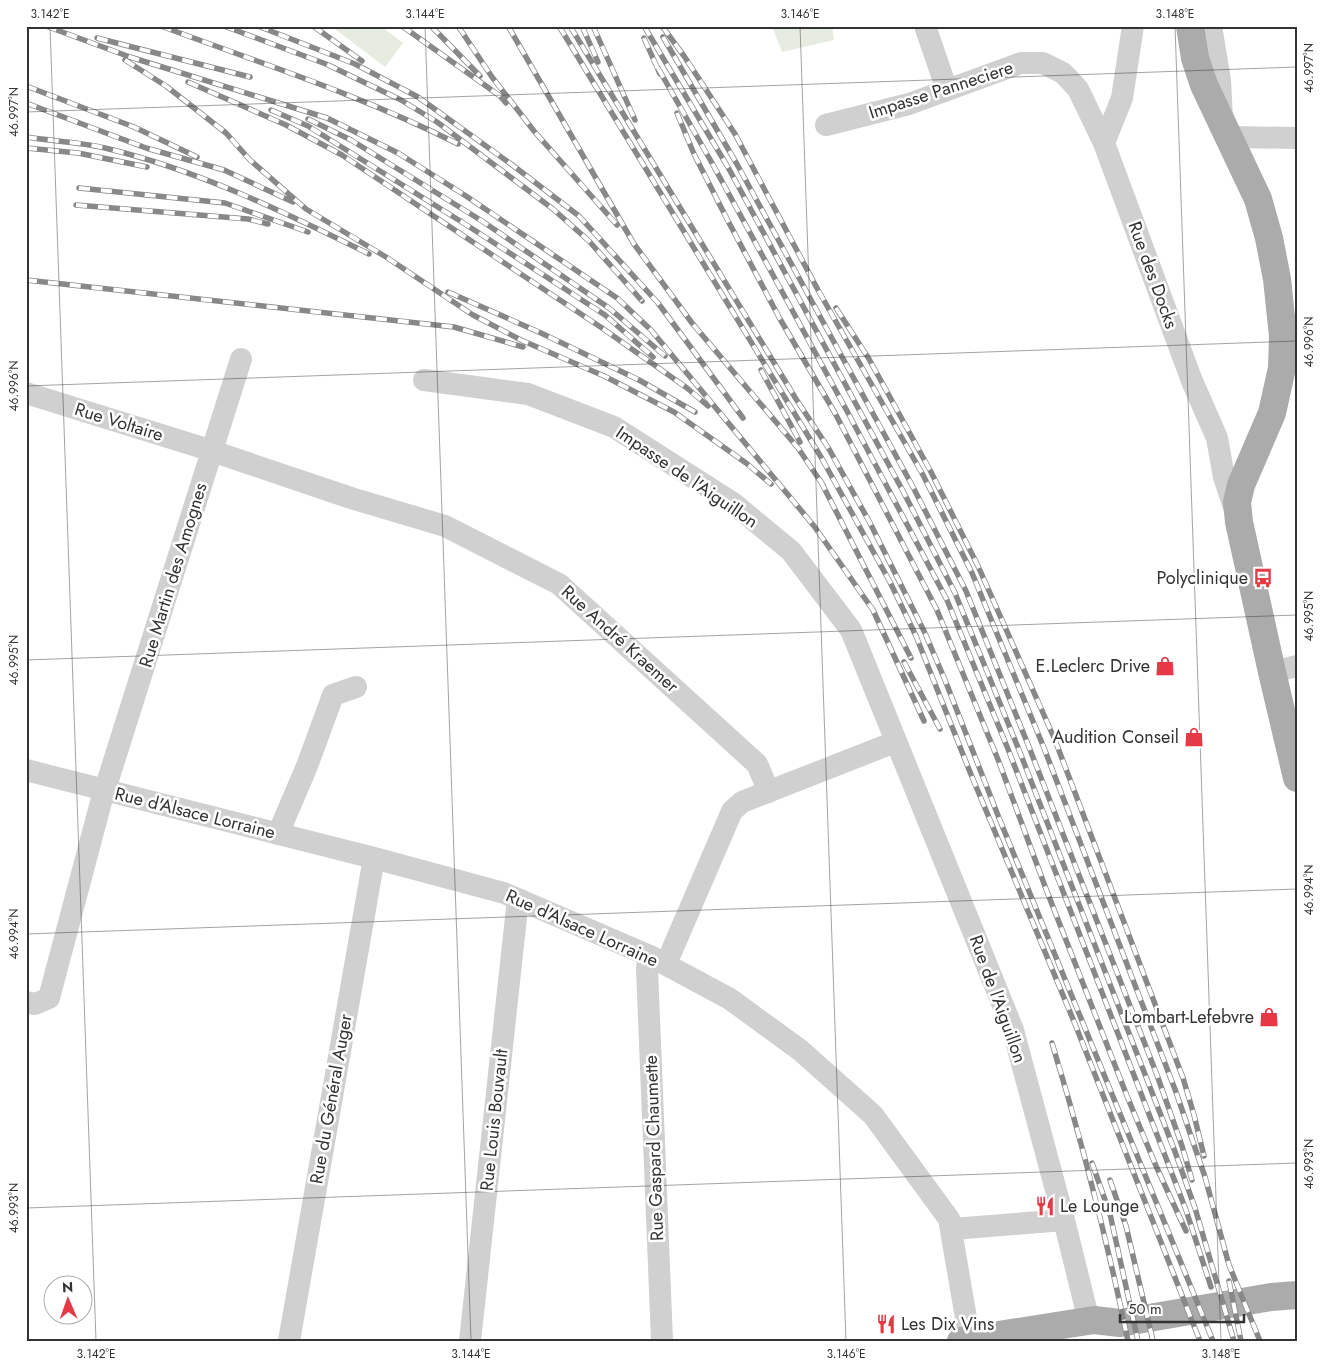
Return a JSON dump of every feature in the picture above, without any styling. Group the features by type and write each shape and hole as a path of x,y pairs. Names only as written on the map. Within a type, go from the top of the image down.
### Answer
{"main road":[{"path":"1190,26 1199,72 1225,132 1258,199 1269,238 1277,279 1283,336 1282,368 1272,413 1241,485 1237,502 1239,522 1284,669 1297,778"},
{"path":"967,1335 1107,1321 1290,1296"},
{"path":"1038,1341 1103,1330 1107,1321"}],"street":[{"path":"925,26 947,90"},
{"path":"1104,143 1122,98 1133,26"},
{"path":"1211,26 1220,80 1225,132 1297,138"},
{"name":"Impasse Panneciere","path":"826,125 908,104 1021,63 1043,63 1063,73 1078,89 1104,143"},
{"name":"Rue des Docks","path":"1104,143 1192,381 1217,438 1224,477 1239,522"},
{"name":"Rue Martin des Amognes","path":"26,1002 35,1004 48,998 105,791 241,359"},
{"name":"Impasse de l'Aiguillon","path":"424,380 528,394 614,427 732,503 791,551 851,630 895,742"},
{"name":"Rue Voltaire","path":"26,393 211,451"},
{"name":"Rue André Kraemer","path":"211,451 351,498 445,526 559,584 757,764 769,792"},
{"path":"278,834 307,766 333,695 356,687"},
{"name":"Rue Gaspard Chaumette","path":"662,1341 647,968 658,960 732,810 742,802 895,742"},
{"name":"Rue de l'Aiguillon","path":"895,742 1013,1030 1087,1313 1107,1321"},
{"name":"Rue d'Alsace Lorraine","path":"26,770 504,892 658,960 730,999 800,1050 872,1115 950,1219 967,1335"},
{"name":"Rue du Général Auger","path":"289,1341 374,858"},
{"name":"Rue Louis Bouvault","path":"470,1341 518,899"},
{"path":"952,1229 1064,1220"}],"shaded area":[{"path":"331,26 381,26 403,43 385,67"},
{"path":"772,26 832,26 834,40 782,52"}],"railway":[{"path":"46,26 130,57 327,118 398,153 466,196 617,298 651,330 814,526 873,610 924,721"},
{"path":"161,26 348,95 458,144"},
{"path":"224,26 326,64 401,100 437,122 553,209 589,241 642,301"},
{"path":"258,26 355,64 418,97 579,216 658,303 743,418"},
{"path":"313,26 362,61"},
{"path":"402,26 500,96 506,103"},
{"path":"431,26 480,76"},
{"path":"458,26 492,77 534,131 617,225"},
{"path":"508,26 634,244 692,323 798,448 823,485"},
{"path":"559,26 821,457 890,582 916,636 970,772 1075,1024 1200,1341"},
{"path":"570,26 796,399 829,449 870,523 924,631 1213,1341"},
{"path":"582,26 598,62"},
{"path":"593,26 635,120"},
{"path":"644,26 729,169 904,493 955,593 1019,750 1174,1149 1195,1208 1234,1341"},
{"path":"662,26 735,134 818,290 923,475 972,573 1044,748 1176,1092 1205,1177 1229,1265 1260,1341"},
{"path":"663,37 738,166 913,487 966,591 1157,1075 1192,1180"},
{"path":"97,38 250,77"},
{"path":"644,38 660,74"},
{"path":"125,60 166,86 226,133 250,160 306,209 386,257 473,315 521,340 604,376 674,412 746,463 771,484"},
{"path":"658,68 847,411 947,600 1008,749 1186,1210 1211,1287"},
{"path":"188,82 286,125 342,155 602,328 687,388 708,406"},
{"path":"26,86 134,127 197,157"},
{"path":"26,103 146,148 224,170 293,202"},
{"path":"271,110 308,126 465,224 605,315 653,357"},
{"path":"677,113 694,154 727,219 780,319 835,413 937,610 999,762 1046,889 1127,1096 1186,1231"},
{"path":"308,119 351,140 482,221 609,308 665,356"},
{"path":"26,137 95,146 174,168 240,193 369,254"},
{"path":"26,148 78,153 147,167"},
{"path":"79,188 225,203 308,232"},
{"path":"76,205 248,219 268,224"},
{"path":"26,280 454,327 523,347"},
{"path":"448,292 541,333 639,380 695,412"},
{"path":"836,308 869,359 931,472 978,566 1055,740 1183,1078 1204,1156"},
{"path":"761,370 800,442"},
{"path":"820,480 911,658"},
{"path":"904,662 940,729"},
{"path":"1052,1043 1093,1191 1128,1341"},
{"path":"1092,1163 1110,1214 1138,1341"},
{"path":"1110,1180 1126,1226 1153,1341"},
{"path":"1229,1281 1241,1341"}],"place":[{"name":"Polyclinique","path":"1263,578"},
{"name":"E.Leclerc Drive","path":"1165,666"},
{"name":"Audition Conseil","path":"1194,737"},
{"name":"Lombart-Lefebvre","path":"1269,1017"},
{"name":"Le Lounge","path":"1045,1206"},
{"name":"Les Dix Vins","path":"886,1324"}]}
